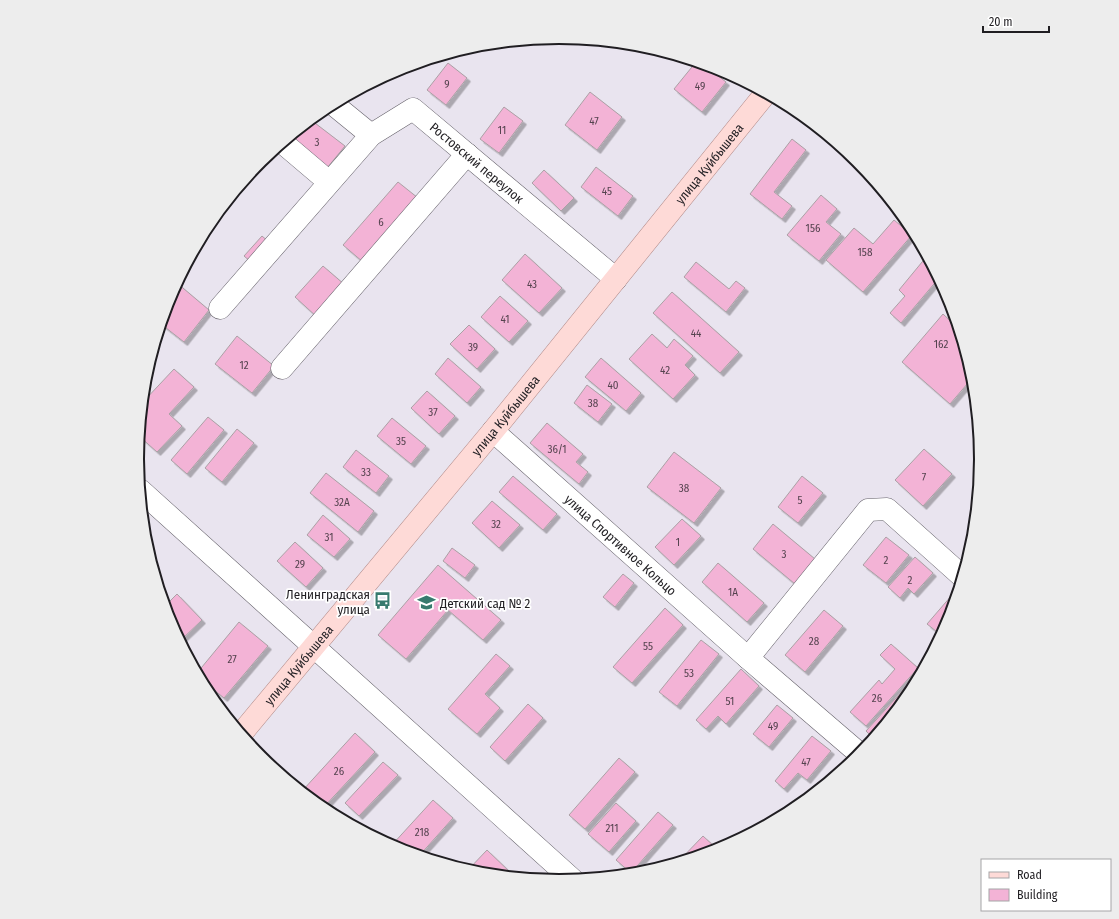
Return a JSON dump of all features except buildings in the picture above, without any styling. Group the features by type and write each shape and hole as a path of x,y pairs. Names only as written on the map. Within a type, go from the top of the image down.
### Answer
{"main road":[{"name":"улица Куйбышева","path":"244,730 493,431 762,97"}],"street":[{"path":"220,308 371,135 338,108"},
{"name":"Ростовский переулок","path":"371,135 413,109 616,279"},
{"path":"287,146 329,182"},
{"path":"282,368 467,154"},
{"name":"улица Спортивное Кольцо","path":"493,431 748,658 856,750"},
{"path":"146,495 567,875"},
{"path":"748,658 868,510 887,509 959,573"}],"place":[{"name":"Ленинградская улица","path":"383,601"},
{"name":"Детский сад № 2","path":"427,603"}]}
